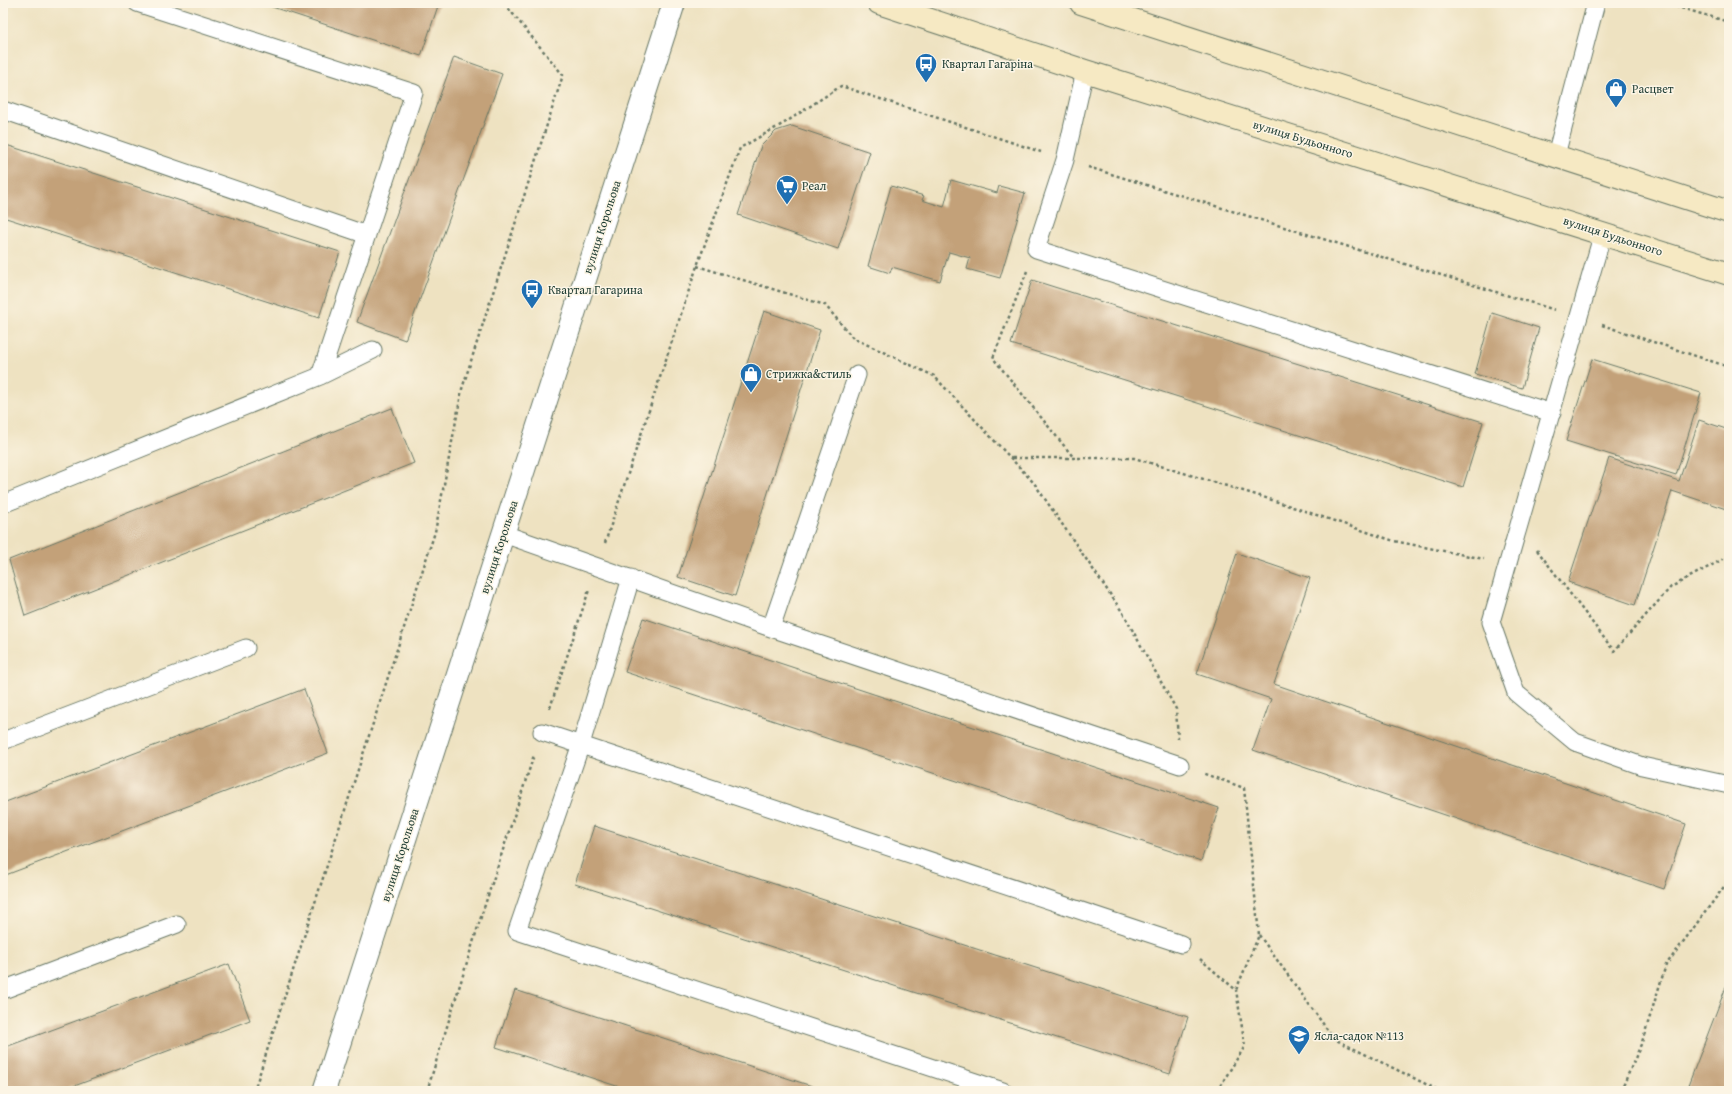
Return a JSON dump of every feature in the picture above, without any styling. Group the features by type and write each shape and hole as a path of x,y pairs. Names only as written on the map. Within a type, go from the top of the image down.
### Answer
{"main road":[{"name":"вулиця Будьонного","path":"879,3 1085,71 1603,233 1729,274"},
{"path":"1081,3 1729,212"}],"street":[{"name":"вулиця Корольова","path":"324,1091 674,3"}],"lane":[{"path":"136,3 414,93 320,376"},
{"path":"1556,156 1596,3"},
{"path":"1085,71 1065,160 1036,249 1552,413"},
{"path":"3,110 367,235"},
{"path":"1603,233 1491,622 1516,693 1575,742 1642,766 1729,785"},
{"path":"3,504 320,376 373,350"},
{"path":"771,628 857,375"},
{"path":"504,534 771,628 1180,765"},
{"path":"631,578 580,744 517,931 1003,1091"},
{"path":"3,741 246,648"},
{"path":"542,732 1181,944"},
{"path":"3,990 177,924"}],"path":[{"path":"254,1091 435,532 462,389 562,75 504,3"},
{"path":"1664,3 1729,22"},
{"path":"1036,249 993,358 1074,458"},
{"path":"697,266 824,305 853,338 934,376 1034,482 1123,613 1176,709 1180,765 1244,788 1259,935 1236,990 1245,1046 1217,1091"},
{"path":"1012,458 1134,458 1263,497 1394,542 1508,564"},
{"path":"1524,509 1537,550 1614,650 1670,587 1729,556"},
{"path":"427,1091 481,917 597,566"},
{"path":"1621,1091 1642,1042 1666,965 1729,880"},
{"path":"1259,935 1334,1039 1440,1091"},
{"path":"1181,944 1236,990"}],"building":[{"path":"260,3 439,3 421,56"},
{"path":"454,57 502,74 405,340 357,322"},
{"path":"792,126 870,152 838,249 738,215 761,146 776,131"},
{"path":"3,144 340,252 319,318 3,217"},
{"path":"951,180 997,193 999,186 1025,193 1000,278 967,269 970,258 949,252 940,281 892,267 890,273 868,266 891,186 924,196 922,200 944,207"},
{"path":"1032,280 1483,422 1463,487 1011,344"},
{"path":"764,311 820,330 735,596 678,577"},
{"path":"1492,313 1539,328 1522,388 1475,374"},
{"path":"1592,359 1701,393 1676,475 1566,441"},
{"path":"392,408 414,463 25,616 9,560"},
{"path":"1699,420 1729,430 1729,510 1672,491 1635,605 1568,582 1609,458 1679,481"},
{"path":"1237,553 1310,578 1274,684 1686,824 1664,889 1253,750 1271,699 1197,674"},
{"path":"643,618 1219,808 1201,861 625,672"},
{"path":"304,689 328,753 3,876 3,803"},
{"path":"594,826 1188,1017 1170,1074 575,884"},
{"path":"229,964 250,1020 61,1091 3,1091 3,1048"},
{"path":"1729,979 1729,1091 1686,1091"},
{"path":"515,990 827,1091 632,1091 496,1047"}],"place":[{"name":"Квартал Гагаріна","path":"926,84"},
{"name":"Расцвет","path":"1616,108"},
{"name":"Реал","path":"787,206"},
{"name":"Квартал Гагарина","path":"532,310"},
{"name":"Стрижка&стиль","path":"751,394"},
{"name":"Ясла-садок №113","path":"1299,1056"}]}
